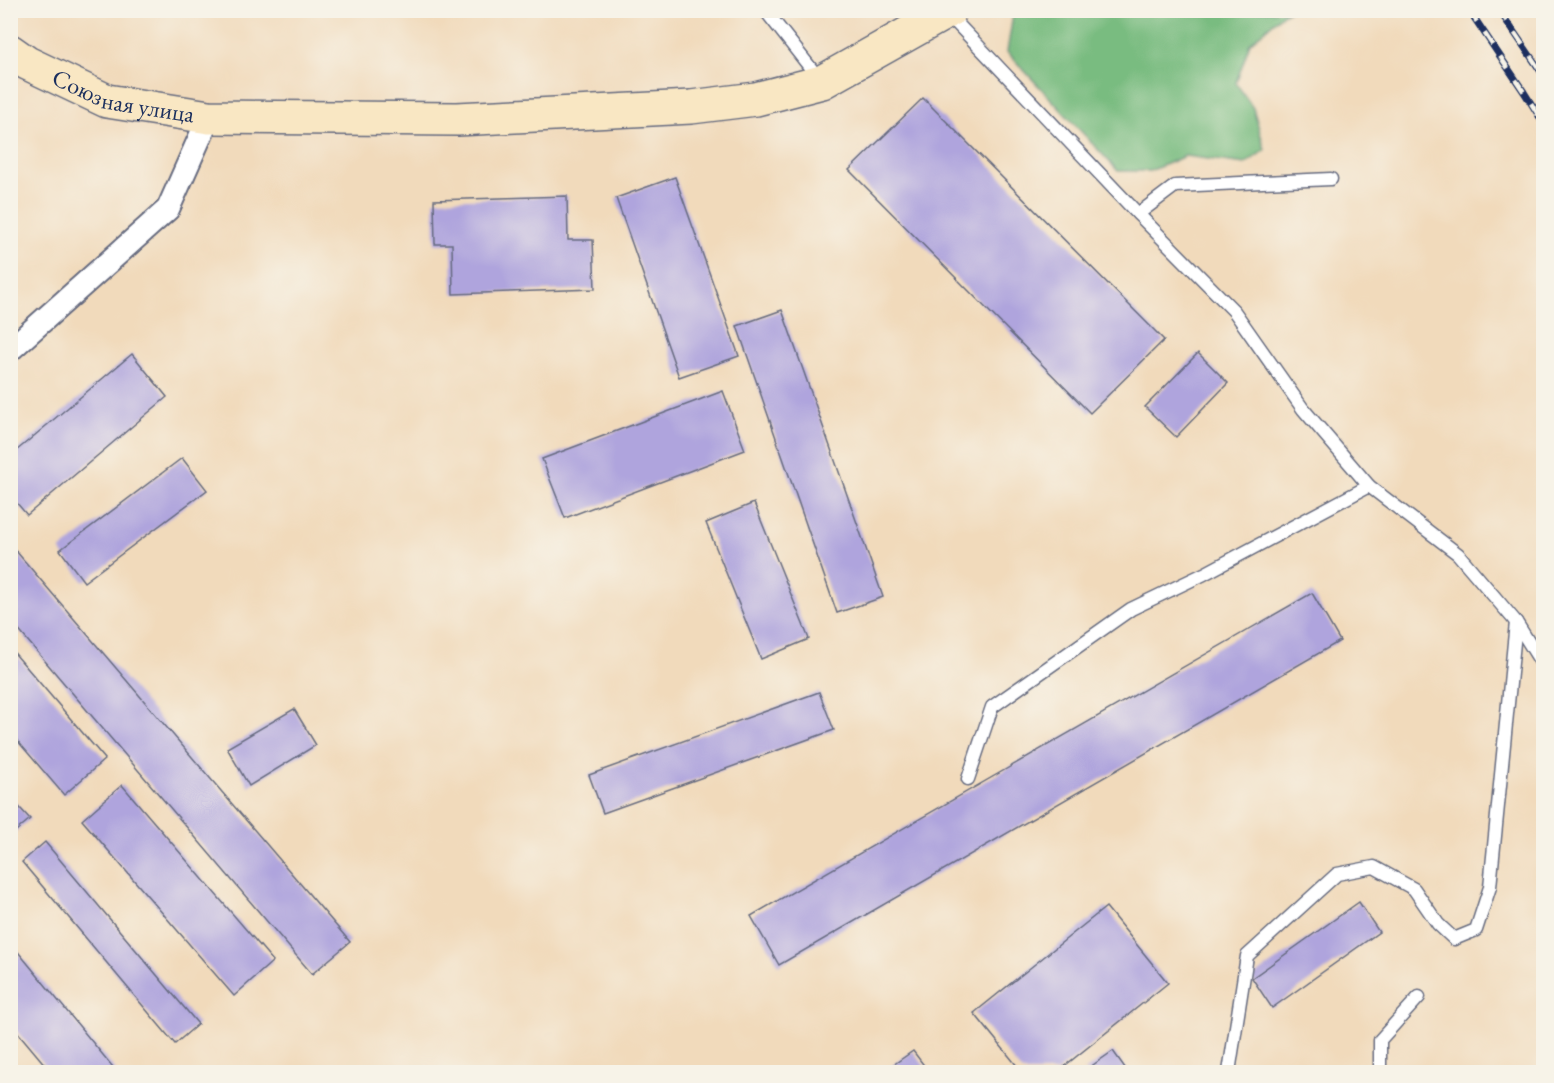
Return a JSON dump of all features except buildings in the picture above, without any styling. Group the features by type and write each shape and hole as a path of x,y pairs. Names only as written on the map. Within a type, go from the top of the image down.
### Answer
{"main road":[{"name":"Союзная улица","path":"10,51 27,63 107,102 208,117 457,119 691,107 756,99 822,82 948,12"}],"street":[{"path":"10,350 168,209 208,117"}],"lane":[{"path":"765,10 822,82"},
{"path":"948,12 1138,214 1234,311 1303,409 1369,486 1458,554 1516,622 1544,667"},
{"path":"1138,214 1175,186 1331,179"},
{"path":"968,779 992,707 1131,609 1204,574 1369,486"},
{"path":"1229,1072 1247,956 1336,874 1374,867 1414,889 1438,924 1454,939 1476,930 1490,887 1516,622"},
{"path":"1380,1072 1380,1040 1419,997"}],"green space":[{"path":"1017,11 1290,11 1284,13 1250,43 1236,83 1253,108 1265,150 1245,164 1185,156 1150,171 1118,171 1007,52 1013,15"}],"railway":[{"path":"1469,10 1544,124"},
{"path":"1499,10 1544,76"}]}
